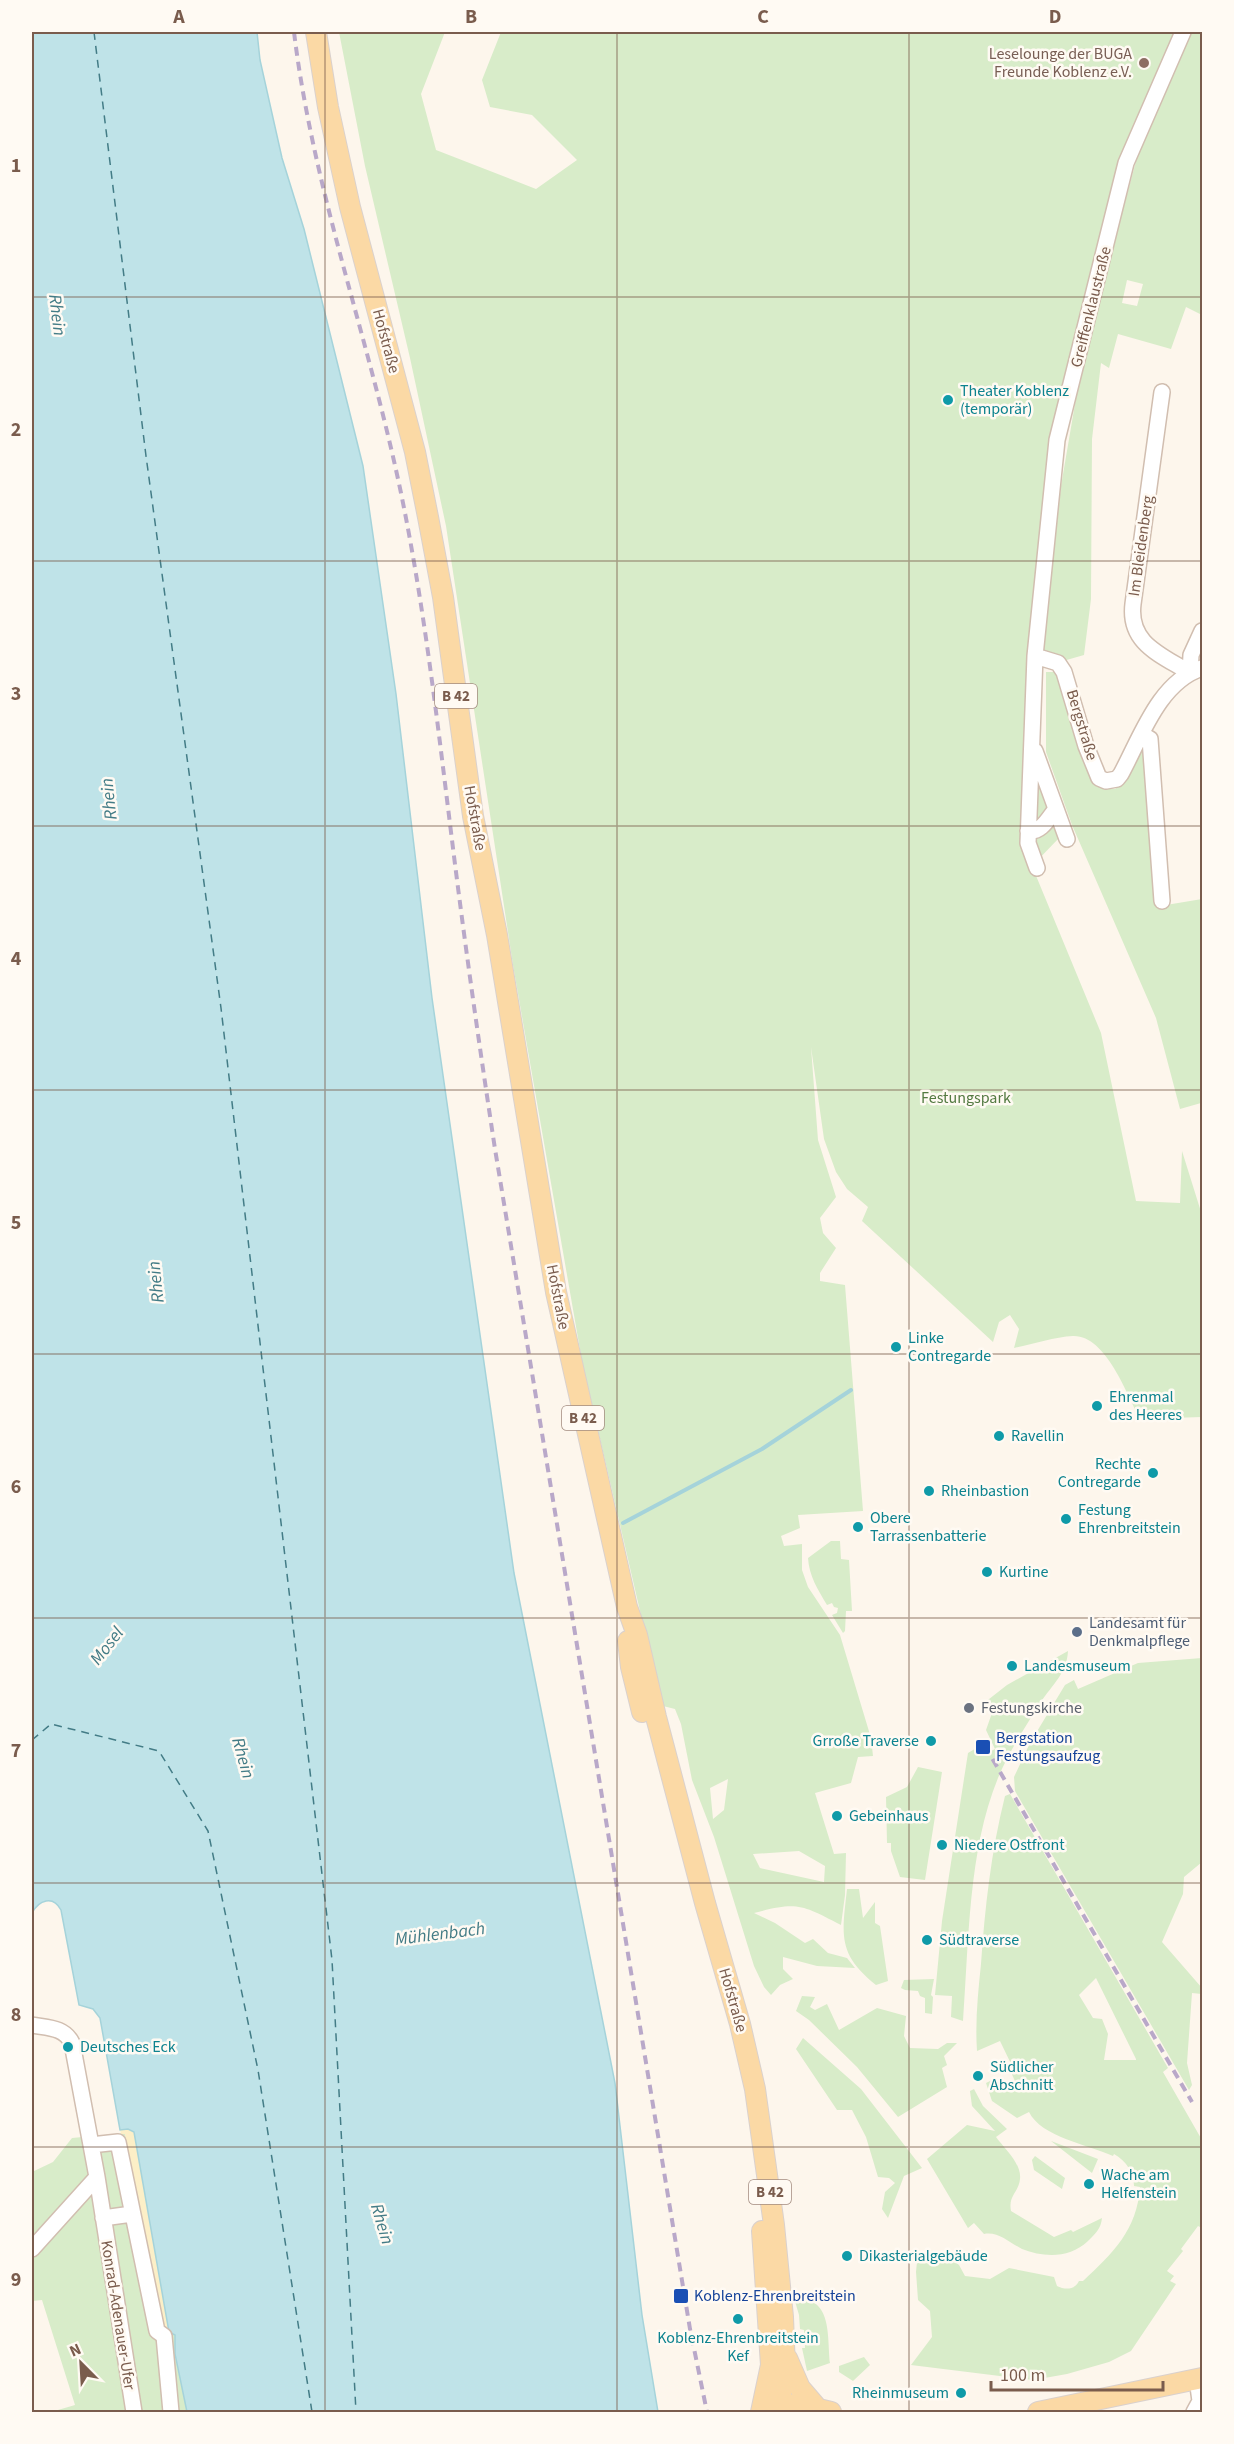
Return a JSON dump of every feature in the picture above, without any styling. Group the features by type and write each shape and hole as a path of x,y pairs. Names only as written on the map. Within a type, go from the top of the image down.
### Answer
{"main road":[{"name":"Hofstraße","path":"316,32 328,107 348,196 415,452 426,506 443,597 473,816 497,935 556,1292 627,1607 637,1635 694,1860 750,2064 761,2122 774,2225 785,2354 771,2409"},
{"name":"Hofstraße","path":"627,1607 632,1674 728,2028 750,2121 759,2185 771,2356 768,2385 771,2409"},
{"path":"785,2354 800,2388 824,2411"},
{"path":"1038,2412 1075,2409 1200,2379"},
{"path":"771,2409 824,2411"}],"street":[{"name":"Greiffenklaustraße","path":"1037,868 1029,848 1028,831 1035,656 1057,440 1126,163 1183,32"},
{"name":"Im Bleidenberg","path":"1162,392 1133,604 1133,623 1143,642 1196,671"},
{"path":"1196,671 1191,655 1203,631"},
{"name":"Bergstraße","path":"1035,656 1058,663 1064,672 1086,746 1099,778 1106,781 1117,779 1153,712 1166,695 1196,671"},
{"path":"1142,734 1150,739 1162,901"},
{"name":"Greiffenklaustraße","path":"1032,738 1038,762 1067,838"},
{"path":"1028,831 1039,830 1055,810"},
{"path":"32,2025 61,2031 77,2044 92,2149"},
{"name":"Konrad-Adenauer-Ufer","path":"134,2412 92,2149 119,2150 157,2331 164,2336 171,2412"},
{"path":"32,2249 97,2177"},
{"name":"Konrad-Adenauer-Ufer","path":"103,2218 132,2214"},
{"path":"1194,2412 1200,2402 1200,2379"}],"green space":[{"name":"Festungspark","path":"339,32 445,32 421,94 436,150 536,189 577,160 532,115 490,107 482,80 501,32 1178,32 1151,93 1054,440 1027,746 1060,837 1032,866 1101,1033 1136,1201 1180,1203 1182,1151 1202,1215 1202,1417 1140,1419 1114,1368 1096,1345 1085,1338 1073,1336 1051,1339 1014,1348 1019,1329 1010,1315 999,1322 993,1342 862,1221 868,1207 847,1189 836,1172 824,1139 811,1047 818,1140 836,1197 820,1218 823,1233 836,1248 820,1273 820,1281 845,1285 863,1511 798,1515 800,1528 781,1536 784,1546 802,1544 802,1570 808,1587 840,1635 871,1738 873,1756 858,1757 851,1783 815,1793 834,1854 846,1853 845,1895 841,1925 799,1907 781,1907 754,1913 775,1923 805,1943 813,1939 828,1953 847,1958 855,1968 817,1966 783,1957 783,1969 793,1979 780,1985 771,1995 764,1987 754,1966 714,1837 692,1780 681,1724 675,1709 663,1706 660,1697 582,1361 513,965 446,526 365,166","holes":["728,1779 724,1810 713,1819 710,1788","799,1851 825,1866 824,1882 760,1868 753,1854"]},
{"path":"1192,32 1202,32 1202,315 1186,307 1171,349 1118,334 1109,368 1101,363 1092,439 1091,599 1084,655 1063,661 1046,653 1043,648 1061,486 1083,357 1138,154","holes":["1127,280 1143,284 1137,306 1122,303"]},
{"path":"1046,672 1055,672 1061,684 1085,766 1092,779 1101,788 1115,789 1126,781 1145,741 1160,906 1202,899 1202,1106 1201,1103 1180,1109 1156,1018 1072,825 1046,752"},
{"path":"831,1541 840,1541 841,1559 849,1560 852,1611 846,1611 843,1633 832,1615 837,1613 838,1608 832,1603 827,1605 814,1583 808,1558"},
{"path":"1068,1651 1062,1672 1007,1758 988,1806 975,1866 963,2021 951,2017 952,1996 935,1995 942,1921 968,1753 978,1747 983,1755 995,1749 986,1730 992,1713 984,1703 1007,1685"},
{"path":"1202,1658 1202,1862 1184,1877 1183,1894 1162,1942 1202,1988 1202,1994 1192,1993 1187,2063 1192,2085 1189,2090 1015,1791 1014,1777 1030,1743 1065,1685 1074,1680 1078,1689 1138,1663"},
{"path":"918,1767 942,1772 925,1880 900,1877 891,1851 891,1843 887,1843 886,1797 907,1787"},
{"path":"1010,1794 1168,2068 1163,2072 1202,2140 1202,2228 1198,2226 1181,2249 1183,2251 1167,2271 1174,2276 1170,2281 1176,2284 1131,2351 1109,2362 1067,2374 1033,2380 911,2365 932,2337 930,2311 918,2300 917,2262 943,2252 959,2265 965,2276 990,2279 1009,2268 1054,2277 1057,2286 1069,2288 1083,2281 1122,2240 1138,2202 1140,2187 1134,2186 1131,2172 1118,2157 1055,2134 1035,2121 1029,2112 1017,2118 992,2101 986,2083 992,2080 1003,2091 1017,2086 1011,2072 1014,2070 1000,2041 977,2051 976,2040 987,1901 992,1859 1005,1796","holes":["1096,1978 1136,2060 1104,2060 1108,2034 1102,2019 1093,2018 1079,1995"]},
{"path":"847,1889 859,1889 863,1918 875,1902 875,1923 880,1926 888,1981 876,1985 863,1974 848,1953 844,1931"},
{"path":"934,1979 931,1995 933,1997 932,2014 925,2013 925,1998 920,1996 918,1991 901,1988 904,1980"},
{"path":"802,1996 815,1997 810,2007 815,2010 827,2004 839,2030 877,2008 906,2016 904,2036 910,2048 938,2049 947,2043 957,2043 944,2056 947,2065 942,2068 947,2087 898,2117 857,2067 809,2020 796,2011"},
{"path":"803,2038 861,2089 922,2168 904,2176 888,2218 882,2209 885,2192 895,2183 889,2178 878,2177 866,2137 852,2110 837,2110 796,2049"},
{"path":"974,2089 983,2106 1007,2129 996,2137 1008,2151 1020,2173 1019,2183 1011,2201 1011,2211 1054,2237 1071,2230 1073,2232 1102,2218 1097,2231 1081,2247 1057,2255 1039,2254 1022,2249 994,2234 984,2234 974,2223 968,2228 927,2159 967,2125 995,2131 972,2106 970,2091"},
{"path":"125,2133 162,2326 175,2335 175,2355 187,2412 51,2412 75,2405 42,2300 32,2301 32,2172 53,2162 72,2138"},
{"path":"1051,2141 1098,2159 1092,2173"},
{"path":"1035,2156 1065,2178 1062,2189 1034,2170 1032,2160"},
{"path":"794,2298 807,2299 822,2311 828,2330 830,2363 807,2371 802,2348 805,2348 804,2330 800,2329"},
{"path":"864,2357 870,2365 853,2381 839,2372 839,2366"}],"sand":[{"path":"128,2129 134,2132 169,2332 162,2327 125,2134 121,2134 120,2130"}],"water":[{"path":"32,32 257,32 260,60 282,158 304,229 363,466 396,694 432,998 514,1573 615,2083 642,2315 658,2412 187,2412 175,2354 175,2335 169,2332 134,2132 128,2129 120,2130 100,2018 93,2009 79,2005 61,1910 58,1905 50,1901 42,1902 32,1913"}],"waterway":[{"path":"623,1523 762,1449 851,1390"}],"ferry route":[{"path":"94,32 146,456 221,1008 332,1960 356,2412"},
{"path":"32,1740 51,1724 159,1751 208,1831 258,2070 312,2412"}],"railway":[{"path":"294,32 314,149 388,435 417,577 466,951 495,1149 690,2329 707,2412"},
{"path":"985,1746 1192,2102"}],"place":[{"name":"Leselounge der BUGA Freunde Koblenz e.V.","path":"1144,63"},
{"name":"Theater Koblenz (temporär)","path":"948,400"},
{"name":"Linke Contregarde","path":"896,1347"},
{"name":"Ehrenmal des Heeres","path":"1097,1406"},
{"name":"Ravellin","path":"999,1436"},
{"name":"Rechte Contregarde","path":"1153,1473"},
{"name":"Rheinbastion","path":"929,1491"},
{"name":"Festung Ehrenbreitstein","path":"1066,1519"},
{"name":"Obere Tarrassenbatterie","path":"858,1527"},
{"name":"Kurtine","path":"987,1572"},
{"name":"Landesamt für Denkmalpflege","path":"1077,1632"},
{"name":"Landesmuseum","path":"1012,1666"},
{"name":"Festungskirche","path":"969,1708"},
{"name":"Grroße Traverse","path":"931,1741"},
{"name":"Bergstation Festungsaufzug","path":"983,1747"},
{"name":"Gebeinhaus","path":"837,1816"},
{"name":"Niedere Ostfront","path":"942,1845"},
{"name":"Südtraverse","path":"927,1940"},
{"name":"Deutsches Eck","path":"68,2047"},
{"name":"Südlicher Abschnitt","path":"978,2076"},
{"name":"Wache am Helfenstein","path":"1089,2184"},
{"name":"Dikasterialgebäude","path":"847,2256"},
{"name":"Koblenz-Ehrenbreitstein","path":"681,2296"},
{"name":"Koblenz-Ehrenbreitstein Kef","path":"738,2319"},
{"name":"Rheinmuseum","path":"961,2393"}],"water label":[{"name":"Rhein","path":"57,315"},
{"name":"Rhein","path":"109,799"},
{"name":"Rhein","path":"156,1282"},
{"name":"Mosel","path":"107,1646"},
{"name":"Rhein","path":"243,1758"},
{"name":"Mühlenbach","path":"440,1934"},
{"name":"Rhein","path":"382,2224"}]}
